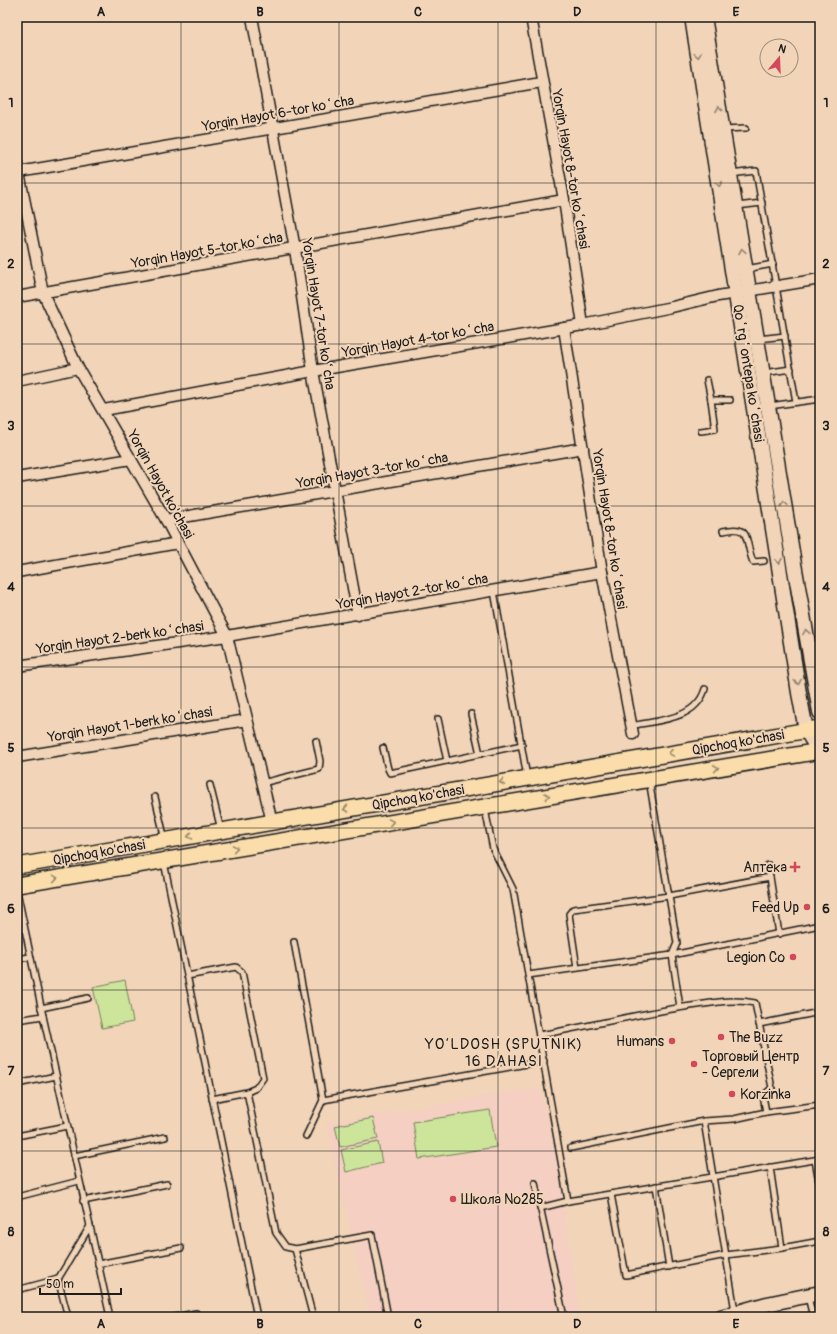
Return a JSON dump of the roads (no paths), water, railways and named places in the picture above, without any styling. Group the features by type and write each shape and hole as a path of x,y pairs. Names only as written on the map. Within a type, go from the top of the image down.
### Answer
{"main road":[{"name":"Qoʻrgʻontepa koʻchasi","path":"692,17 743,292 813,729"},
{"name":"Qoʻrgʻontepa koʻchasi","path":"704,17 745,269 743,292 757,340 820,712"},
{"path":"813,729 820,750"},
{"name":"Qipchoq ko'chasi","path":"17,866 813,729"},
{"name":"Qipchoq ko'chasi","path":"17,885 820,750"},
{"path":"124,848 131,856 127,866"},
{"path":"721,1317 735,1312 814,1294"}],"street":[{"name":"Yorqin Hayot 7-tor koʻcha","path":"252,17 295,249 314,371 358,615"},
{"name":"Yorqin Hayot 8-tor koʻchasi","path":"531,17 564,200 583,325"},
{"name":"Yorqin Hayot 6-tor koʻcha","path":"18,168 273,128 542,82"},
{"name":"Yorqin Hayot ko'chasi","path":"18,168 20,194 43,293 78,368 104,410 166,520 227,636 272,822"},
{"name":"Yorqin Hayot 5-tor koʻcha","path":"17,297 295,249 564,200"},
{"name":"Yorqin Hayot 4-tor koʻcha","path":"104,410 314,371 583,325 743,292 820,279"},
{"name":"Yorqin Hayot 8-tor koʻchasi","path":"564,328 602,572 632,730"},
{"path":"17,381 78,368"},
{"name":"Yorqin Hayot 3-tor koʻcha","path":"166,520 583,448"},
{"path":"17,478 131,459"},
{"path":"17,572 178,543"},
{"name":"Yorqin Hayot 2-tor koʻcha","path":"227,636 358,615 602,572"},
{"name":"Yorqin Hayot 2-berk koʻchasi","path":"17,666 227,636"},
{"name":"Yorqin Hayot 1-berk koʻchasi","path":"17,757 247,720"}],"lane":[{"path":"722,129 746,128"},
{"path":"730,174 756,171 796,402"},
{"path":"735,206 762,203"},
{"path":"745,269 773,264"},
{"path":"757,340 785,336"},
{"path":"762,373 791,369"},
{"path":"701,431 715,429 708,380"},
{"path":"768,406 820,398"},
{"path":"711,400 730,400"},
{"path":"723,531 736,528 741,529 745,533 753,562 764,561"},
{"path":"494,591 528,778"},
{"path":"632,730 681,715 692,709 702,699 705,689"},
{"path":"471,714 480,754"},
{"path":"438,719 447,761"},
{"path":"262,783 319,769 320,761 316,741"},
{"path":"383,748 390,773 522,745"},
{"path":"649,779 677,943 672,955 680,1007"},
{"path":"210,785 221,831"},
{"path":"155,797 166,840"},
{"path":"484,807 493,849 513,889 568,1201"},
{"path":"163,860 257,1317"},
{"path":"768,865 779,934"},
{"path":"577,968 569,914 574,909 669,896 770,877"},
{"path":"17,891 66,1126 110,1317"},
{"path":"528,975 672,955 820,925"},
{"path":"294,942 323,1100 306,1136"},
{"path":"17,959 30,957"},
{"path":"187,976 236,967 242,972 263,1078 256,1088 247,1092 212,1099"},
{"path":"41,1008 88,998"},
{"path":"539,1035 587,1027 601,1022 680,1007 739,1000 755,1003 772,1088 762,1096 766,1112"},
{"path":"760,1024 820,1012"},
{"path":"17,1020 43,1016"},
{"path":"323,1100 544,1061"},
{"path":"17,1084 56,1076"},
{"path":"247,1092 276,1233 286,1247 295,1249 372,1235 388,1317"},
{"path":"571,1148 704,1122 734,1119 766,1112 820,1105"},
{"path":"704,1122 735,1312"},
{"path":"17,1136 66,1126"},
{"path":"74,1156 164,1137"},
{"path":"540,1208 568,1201 817,1160 820,1187"},
{"path":"770,1167 782,1248"},
{"path":"17,1197 79,1181"},
{"path":"535,1183 564,1317"},
{"path":"83,1202 167,1184"},
{"path":"656,1186 669,1266"},
{"path":"611,1194 626,1275 726,1255 782,1248 820,1241"},
{"path":"17,1290 58,1279 90,1226"},
{"path":"98,1264 181,1248"},
{"path":"295,1249 313,1317"},
{"path":"58,1279 68,1317"},
{"path":"813,1317 814,1294"},
{"path":"175,1317 196,1313"}],"place":[{"name":"Аптека","path":"795,867"},
{"name":"Feed Up","path":"807,907"},
{"name":"Legion Co","path":"793,957"},
{"name":"The Buzz","path":"721,1037"},
{"name":"Humans","path":"672,1041"},
{"name":"Торговый Центр - Сергели","path":"694,1064"},
{"name":"Korzinka","path":"732,1094"},
{"name":"Школа №285","path":"453,1199"}],"district":[{"name":"YO‘LDOSH (SPUTNIK) 16 DAHASI","path":"504,1052"}]}
